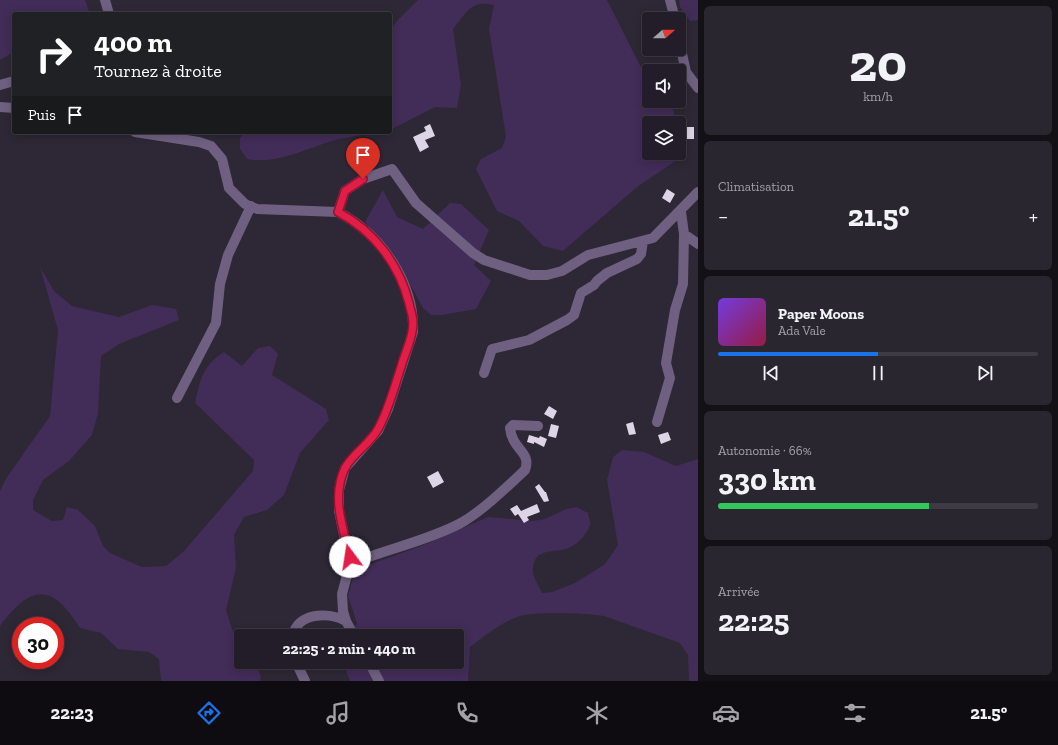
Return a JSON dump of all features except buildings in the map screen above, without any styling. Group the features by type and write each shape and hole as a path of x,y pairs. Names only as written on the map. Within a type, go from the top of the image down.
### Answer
{"street":[{"path":"105,0 108,12"},
{"path":"670,0 673,12"},
{"path":"682,56 686,72 698,88"},
{"path":"0,85 12,82"},
{"path":"0,107 12,108"},
{"path":"148,134 199,142 211,146 222,158 229,188 236,197 258,209 338,212 362,227 374,238 398,273 406,292 413,321 413,332 388,409 378,431 345,468 339,490 339,511 350,564 342,594 343,611 350,629"},
{"path":"338,212 345,191 363,179 392,168 416,203 473,253 484,260 522,272 547,275 562,271 588,255 653,238 698,192"},
{"path":"176,398 216,323 220,284 228,255 251,206"},
{"path":"657,422 670,378 666,363 676,310 683,284 684,234 680,212"},
{"path":"684,234 698,244"},
{"path":"484,373 492,349 529,340 574,315 581,293 594,285 607,273 637,259 641,254 643,241"},
{"path":"350,564 428,538 460,524 474,514 525,470 528,463 527,458 515,445 510,428 513,425 538,426"},
{"path":"295,629 302,620 325,614 337,616 346,621"},
{"path":"299,669 305,681"},
{"path":"373,669 379,681"}],"shaded area":[{"path":"0,0 85,0 89,12 12,12 12,53 0,60"},
{"path":"418,0 607,0 642,69 642,108 673,108 674,116 642,116 642,160 676,160 637,187 563,251 543,246 519,221 497,211 476,169 481,159 502,148 506,137 489,29 494,5 480,4 475,6 466,13 453,29 461,85 457,108 435,107 392,129 392,28"},
{"path":"679,0 698,0 698,20 690,21 686,15 686,12 684,12 680,7"},
{"path":"243,134 371,134 338,139 290,155 269,160 247,159 240,149 240,138"},
{"path":"383,190 397,217 423,229 450,203 461,204 489,230 474,265 491,281 476,309 442,315 431,315 423,308 394,255 365,222"},
{"path":"40,267 54,291 72,306 119,317 152,305 176,309 179,320 119,344 101,356 98,413 92,435 69,461 43,480 33,500 33,510 52,521 63,520 67,507 78,510 95,526 103,546 110,553 142,567 166,566 184,551 253,471 254,460 195,403 201,380 211,362 224,352 242,366 258,348 270,346 278,354 272,375 326,409 329,420 300,453 284,495 267,510 244,517 234,535 236,568 226,610 234,633 234,669 258,669 261,677 260,681 161,681 159,659 149,652 118,649 101,633 80,628 70,613 60,603 50,596 41,594 31,596 22,603 11,612 0,626 0,491 7,477 50,416 58,330"},
{"path":"622,450 644,452 676,466 698,459 698,681 689,681 688,655 680,643 604,616 538,613 520,616 506,622 470,647 468,681 350,681 346,669 464,669 464,629 353,629 357,623 348,596 355,570 421,546 488,517 534,521 545,519 566,509 577,507 588,513 590,523 589,529 577,543 570,548 540,554 534,562 533,569 535,578 542,593 552,592 575,583 605,564 618,545 607,480 613,457"}],"route":[{"path":"350,557 342,530 339,511 339,490 345,468 378,431 388,409 413,332 413,321 406,292 398,273 374,238 362,227 338,212 340,202 345,191 363,179"}]}
